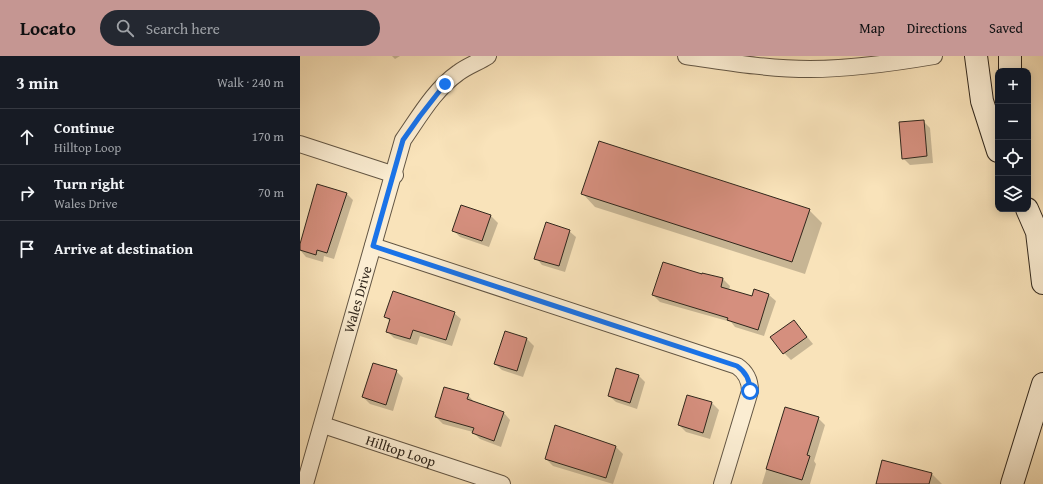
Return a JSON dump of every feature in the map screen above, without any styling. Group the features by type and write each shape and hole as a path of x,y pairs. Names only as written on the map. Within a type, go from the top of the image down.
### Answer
{"street":[{"name":"Wales Drive","path":"305,484 403,140 445,84 459,72 488,56"},
{"path":"686,56 750,65 809,69 888,64 934,56"},
{"path":"976,56 982,101 995,142"},
{"path":"1010,56 1010,68"},
{"path":"300,144 394,175"},
{"path":"1028,212 1037,232 1043,283"},
{"path":"373,246 737,366 744,371 750,384 750,391 722,484"},
{"path":"1012,484 1043,384"},
{"name":"Hilltop Loop","path":"323,425 502,484"}],"building":[{"path":"924,120 927,156 902,159 899,122"},
{"path":"599,141 810,209 792,262 581,194"},
{"path":"317,184 347,193 327,253 317,250 316,255 300,250 300,244"},
{"path":"461,205 491,215 482,241 452,231"},
{"path":"546,222 570,230 559,266 534,259"},
{"path":"663,262 702,274 723,278 721,287 752,296 754,289 769,294 758,330 727,320 728,318 652,295"},
{"path":"393,291 455,312 446,340 413,330 410,339 386,332 390,319 384,317"},
{"path":"794,320 807,337 783,354 770,337"},
{"path":"505,331 527,338 517,371 494,364"},
{"path":"373,363 397,370 386,405 362,397"},
{"path":"616,368 639,375 630,403 608,396"},
{"path":"444,387 469,394 467,399 504,412 494,441 472,433 474,428 435,417"},
{"path":"687,395 712,402 703,433 678,425"},
{"path":"785,407 819,417 807,455 810,456 802,480 766,469"},
{"path":"555,425 616,446 606,478 545,459"},
{"path":"882,460 932,473 929,484 876,484"}],"route":[{"path":"445,84 403,140 373,246 737,366 744,371 750,384 750,391"}]}
